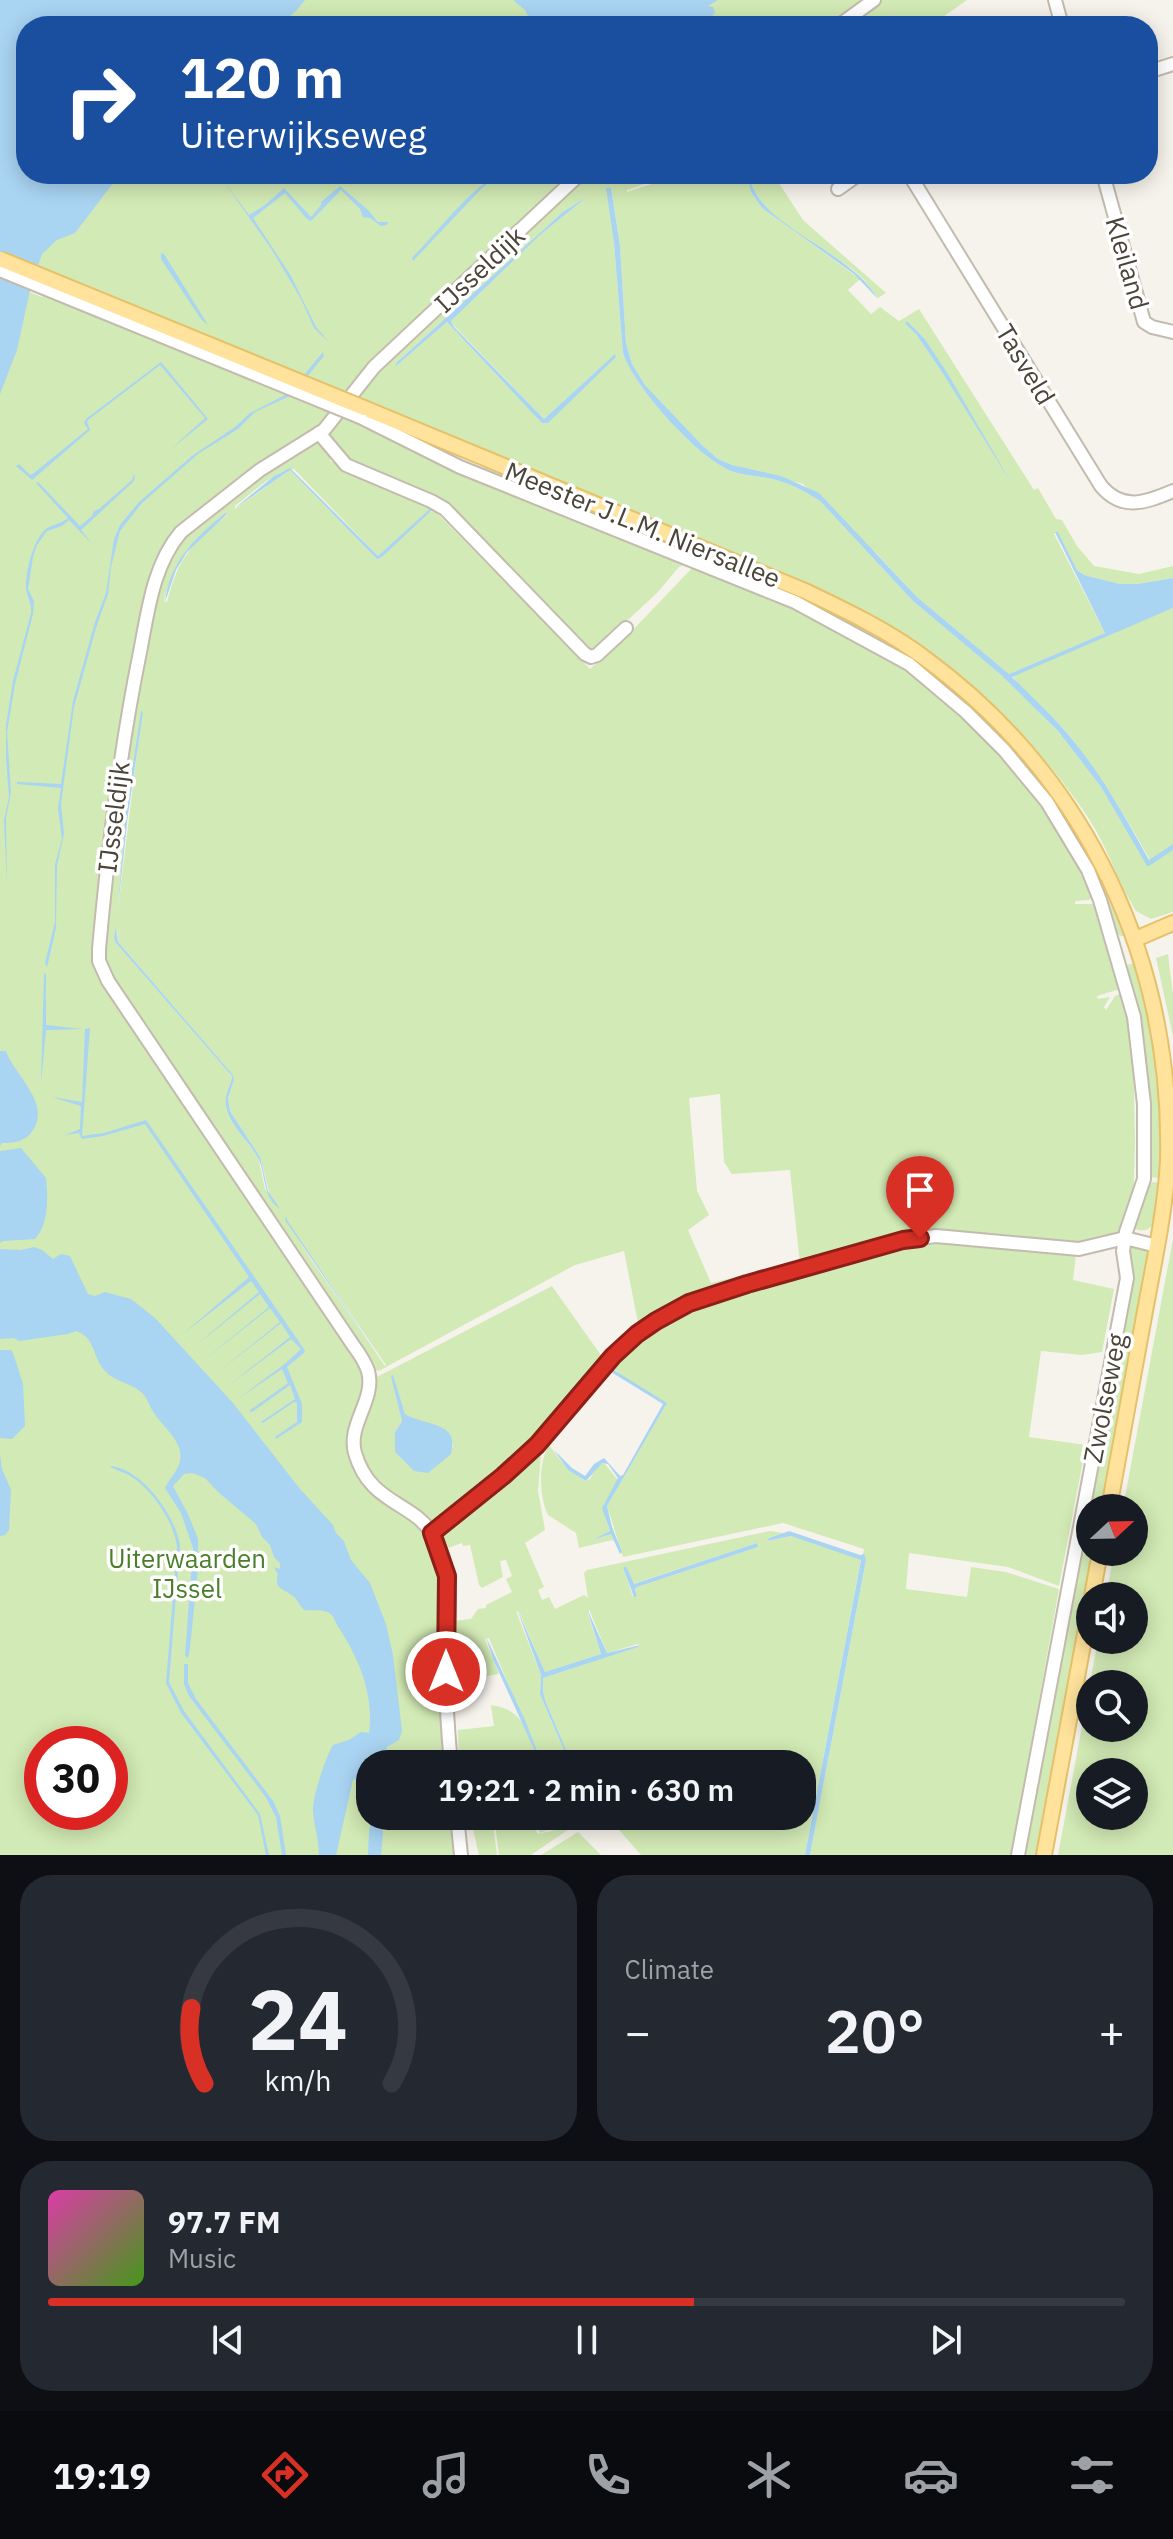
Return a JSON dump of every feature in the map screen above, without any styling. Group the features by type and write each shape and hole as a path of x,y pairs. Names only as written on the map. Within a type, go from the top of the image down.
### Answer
{"main road":[{"name":"Meester J.L.M. Niersallee","path":"0,259 362,413 805,591 867,621 925,658 983,706 1047,773 1079,817 1103,859 1138,938"},
{"path":"1138,938 1173,923"},
{"name":"Zwolseweg","path":"1112,1494 1167,1182 1167,1068 1153,989 1138,938"},
{"path":"1044,1855 1081,1654"}],"street":[{"path":"852,16 874,0"},
{"name":"IJsseldijk","path":"432,1533 419,1520 382,1495 366,1477 353,1440 369,1385 364,1362 108,981 99,961 108,844 126,720 158,573 165,555 181,532 260,470 333,421 374,367 569,184"},
{"path":"838,189 845,184"},
{"name":"Tasveld","path":"915,184 1106,492 1117,500 1134,504 1173,491"},
{"name":"Kleiland","path":"1106,184 1144,322 1173,332"},
{"name":"Meester J.L.M. Niersallee","path":"0,270 362,413 460,467 795,602 909,664 987,732 1047,802 1088,870 1120,966"},
{"path":"319,433 346,465 445,509 585,654 597,655 626,628"},
{"path":"1114,946 1138,938"},
{"name":"Zwolseweg","path":"1018,1855 1127,1278 1123,1251 1144,1179 1143,1081 1134,1017 1120,966"},
{"path":"1144,1179 1167,1182"},
{"path":"450,1750 447,1576 432,1533 537,1445 613,1356 637,1334 689,1303 903,1240 936,1236 1079,1249 1126,1235 1158,1240"},
{"path":"458,1830 461,1855"}],"green space":[{"path":"229,0 870,0 848,16 215,16"},
{"path":"878,0 967,0 944,16 856,16"},
{"path":"83,184 566,184 366,367 348,394 35,264"},
{"path":"572,184 645,184 627,192 651,184 749,184 762,208 860,279 848,290 871,314 880,307 899,321 919,309 1034,490 1038,488 1056,519 1062,520 1077,546 1094,566 1139,574 1173,566 1173,578 1120,584 1084,575 1077,570 1058,532 1054,534 1105,633 1009,674 917,597 803,484 718,459 645,385 632,364 626,343 620,246 611,188 607,189 623,353 629,367 670,421 720,465 734,472 788,484 820,501 913,601 1000,674 1058,731 1101,787 1147,865 1173,850 1173,912 1151,919 1136,911 1096,830 1051,767 983,697 907,639 353,395","holes":["588,196 540,235 451,321 544,419 615,354 542,423 447,322 396,366 563,212","907,321 924,338 1014,486"]},
{"path":"752,184 780,184 803,220 886,293 878,298 858,274 777,218"},
{"name":"Uiterwaarden IJssel","path":"29,292 42,297 45,294 336,414 326,425 257,465 177,529 147,605 98,963 359,1356 367,1380 356,1418 363,1477 419,1523 443,1565 449,1750 356,1750 356,1830 457,1830 460,1855 0,1855 0,354 19,338"},
{"path":"341,415 689,563 679,567 657,593 590,655 449,511 358,469 326,437"},
{"path":"317,438 331,453 330,461 433,508 378,556 294,469 287,470 272,478 235,509 290,470 377,559 429,512 435,511 590,669 631,632 692,568 804,613 913,671 973,722 1035,792 1077,858 1093,897 1075,901 1075,904 1097,904 1120,989 1097,996 1098,999 1110,997 1104,1007 1106,1010 1115,996 1122,993 1133,1035 1133,1206 1122,1231 1080,1241 1035,1240 966,1231 926,1232 871,1243 800,1264 790,1170 732,1174 724,1162 720,1094 689,1098 697,1191 709,1215 688,1230 711,1283 740,1276 741,1284 639,1328 624,1251 575,1265 379,1371 372,1369 102,964 113,821 160,573 183,535 239,489","holes":["225,513 227,515 188,552 176,573 167,602 164,601 179,561","142,711 117,917 126,811","117,928 118,942 233,1075 228,1098 230,1111 260,1157 270,1195 265,1189 258,1157 233,1123 226,1101 232,1076 114,938","284,1217 385,1366 310,1258"]},
{"path":"490,467 793,593 907,651 963,691 1063,805 1130,936 1113,932 1097,885 1015,758 973,709 930,673 882,644 475,469"},
{"path":"1173,608 1173,844 1150,860 1110,793 1076,745 1012,675"},
{"path":"1168,954 1173,995 1173,1036 1156,958"},
{"path":"1139,962 1162,1085 1161,1178 1149,1177 1147,1082 1125,969 1127,965"},
{"path":"1153,1182 1160,1183 1154,1223 1150,1228 1135,1229 1132,1223 1146,1187"},
{"path":"1173,1239 1173,1855 1058,1855 1076,1758 1076,1830 1148,1830 1148,1758 1076,1758 1079,1742 1148,1742 1148,1670 1092,1670 1095,1654 1148,1654 1148,1582 1109,1582 1111,1566 1148,1566 1148,1494 1126,1494"},
{"path":"945,1243 1076,1254 1073,1280 1114,1289 1102,1352 1082,1355 1041,1351 1029,1437 1086,1445 1059,1586 1008,1567 909,1553 906,1589 967,1597 971,1567 1006,1572 1059,1589 1011,1855 810,1855 866,1560 864,1549 783,1523 623,1557 607,1506 667,1403 613,1368 639,1342 671,1320 737,1296 899,1248"},
{"path":"1128,1244 1148,1250 1150,1256 1103,1494 1085,1494"},
{"path":"552,1286 605,1361 513,1463 436,1525 430,1524 369,1477 356,1438 375,1378","holes":["392,1374 405,1414 443,1429 452,1440 453,1448 395,1432 402,1421"]},
{"path":"549,1445 568,1470 586,1481 598,1464 604,1463 618,1480 604,1508 610,1531 592,1540 611,1534 614,1542 579,1548 576,1533 548,1515 541,1480"},
{"path":"538,1450 541,1454 538,1491 545,1530 525,1543 544,1587 538,1590 542,1600 549,1597 555,1609 584,1595 588,1598 584,1573 587,1570 770,1531 783,1533 767,1541 791,1536 861,1559 816,1797 816,1750 566,1750 545,1700 543,1678 640,1646 607,1653 589,1609 601,1654 545,1672 516,1611 541,1675 540,1694 564,1750 536,1750 489,1638 485,1639 499,1674 481,1677 478,1662 473,1662 471,1656 459,1657 450,1630 453,1621 471,1619 478,1609 486,1608 486,1605 512,1592 506,1579 512,1576 506,1560 500,1561 503,1577 482,1588 470,1545 463,1546 462,1543 448,1548 448,1564 439,1536","holes":["757,1543 758,1547 637,1587 633,1597 623,1568 626,1566 633,1584"]},
{"path":"1076,1544 1076,1566 1089,1566 1087,1582 1076,1582 1076,1640 1037,1855 1022,1855"},
{"path":"491,1705 517,1716 534,1750 459,1750 458,1730 494,1726"},
{"path":"473,1830 494,1830 497,1855 479,1855"},
{"path":"496,1830 536,1830 538,1834 568,1830 531,1855 499,1855"},
{"path":"619,1830 810,1830 805,1855 641,1855"},
{"path":"578,1832 601,1855 541,1855"}],"water":[{"path":"0,0 305,0 290,16 16,16 16,184 112,184 75,233 57,240 42,254 31,286 17,350 0,394"},
{"path":"513,0 718,0 708,6 713,7 712,16 528,16"},
{"path":"225,184 249,215 284,188 311,217 321,202 340,186 378,222 388,222 381,226 363,217 360,209 341,190 311,221 285,193 253,218 291,276 316,327 330,343 314,328 272,250"},
{"path":"487,184 413,261 412,258 463,203"},
{"path":"749,184 768,209 847,266 865,281 878,299 854,274 762,208"},
{"path":"606,188 611,188 620,246 626,343 632,364 645,385 718,459 781,476 819,493 917,597 1009,674 1105,633 1055,532 1058,532 1077,570 1084,575 1120,584 1173,578 1173,608 1012,677 1060,725 1098,773 1149,860 1173,844 1173,850 1147,866 1101,787 1058,731 1000,674 913,601 820,501 788,484 734,472 720,465 670,421 640,384 623,353"},
{"path":"588,196 540,235 451,321 544,419 615,354 616,357 548,423 539,420 447,322 396,366 563,212"},
{"path":"161,253 164,254 208,325 161,259"},
{"path":"907,321 924,338 946,371 1014,487 942,372 905,323"},
{"path":"323,352 324,356 292,395 255,412 238,429 198,454 141,504 120,531 108,594 74,707 61,804 64,834 57,865 56,928 47,967 45,963 55,922 55,864 62,839 58,808 61,788 17,782 61,784 73,701 106,593 114,539 120,525 139,502 192,456 250,413 289,393"},
{"path":"161,362 208,419 170,450 205,418 160,365 88,420 90,430 32,480 16,466 19,464 30,475 34,473 88,429 84,423 86,419"},
{"path":"290,468 378,556 431,508 436,508 455,527 436,511 431,511 377,559 290,470 234,509 274,476"},
{"path":"134,474 133,482 81,530 93,545 69,520 47,531 33,557 28,589 34,601 33,614 15,684 7,732 11,792 6,818 7,886 4,820 9,797 6,725 13,681 31,613 26,589 27,575 34,548 41,534 68,518 36,483 80,526 132,480"},
{"path":"225,513 187,552 176,570 165,602 178,562 204,532"},
{"path":"143,712 117,917 126,811"},
{"path":"116,927 118,942 233,1075 228,1098 230,1111 260,1157 268,1191 280,1209 268,1193 259,1160 228,1114 226,1098 232,1076 116,943"},
{"path":"44,974 46,1025 82,1029 46,1030 41,1083"},
{"path":"90,1028 82,1136 104,1133 146,1120 304,1349 305,1352 287,1367 302,1404 302,1422 276,1439 297,1422 297,1403 261,1422 295,1399 290,1385 252,1412 249,1411 288,1383 282,1369 239,1398 301,1349 291,1339 228,1386 290,1337 281,1323 216,1374 280,1322 270,1308 204,1360 269,1307 260,1294 194,1347 259,1292 251,1281 183,1334 249,1277 145,1124 82,1139 79,1133 65,1135 80,1129 81,1106 52,1097 82,1102 85,1029"},
{"path":"0,1051 6,1051 30,1090 38,1112 37,1122 28,1136 0,1146"},
{"path":"21,1148 46,1178 45,1218 35,1239 0,1243 0,1151"},
{"path":"286,1216 287,1220 385,1366 285,1220"},
{"path":"34,1247 53,1259 61,1254 70,1256 88,1294 95,1296 105,1292 131,1299 155,1318 233,1403 300,1489 333,1525 344,1541 351,1560 370,1583 386,1624 393,1655 402,1731 399,1740 386,1750 356,1750 356,1779 353,1780 336,1855 319,1855 313,1805 333,1745 361,1732 369,1733 367,1692 353,1653 331,1614 304,1610 277,1584 278,1574 274,1567 280,1569 280,1563 256,1524 205,1478 192,1473 184,1474 173,1486 198,1539 190,1648 188,1658 185,1656 193,1548 181,1513 165,1488 179,1465 179,1447 143,1394 108,1374 82,1334 76,1331 19,1341 14,1338 0,1339 0,1249"},
{"path":"0,1350 11,1350 23,1384 25,1426 12,1439 0,1438"},
{"path":"613,1365 614,1370 667,1403 607,1506 622,1552 620,1554 611,1534 592,1540 610,1531 602,1508 618,1478 608,1464 602,1463 586,1481 568,1470 554,1450 585,1476 594,1464 604,1458 620,1476 623,1475 663,1404 611,1372 583,1400"},
{"path":"393,1375 405,1414 439,1426 451,1436 451,1454 428,1473 414,1471 395,1452 395,1432 402,1421"},
{"path":"0,1454 2,1469 11,1490 9,1530 0,1536"},
{"path":"109,1466 121,1468 144,1484 172,1521 180,1546 169,1682 184,1711 260,1814 269,1855 266,1855 258,1815 181,1713 166,1683 177,1546 172,1527 161,1507 140,1483"},
{"path":"789,1531 864,1554 866,1560 816,1823 816,1797 861,1560 791,1536 767,1541"},
{"path":"757,1543 758,1547 637,1587 637,1596 634,1597 623,1568 626,1566 634,1584"},
{"path":"517,1609 545,1672 601,1654 587,1609 607,1653 640,1645 543,1678 545,1700 566,1750 540,1694 541,1675"},
{"path":"486,1637 537,1750 534,1750"},
{"path":"184,1664 188,1664 188,1683 196,1699 273,1801 280,1816 286,1855 282,1855 276,1817 265,1796 189,1696 184,1684"},
{"path":"382,1830 381,1855 368,1855 369,1832"},
{"path":"810,1830 815,1830 810,1855 805,1855"}],"route":[{"path":"446,1672 447,1576 444,1560 432,1533 537,1445 613,1356 637,1334 689,1303 857,1252 920,1238"}]}
